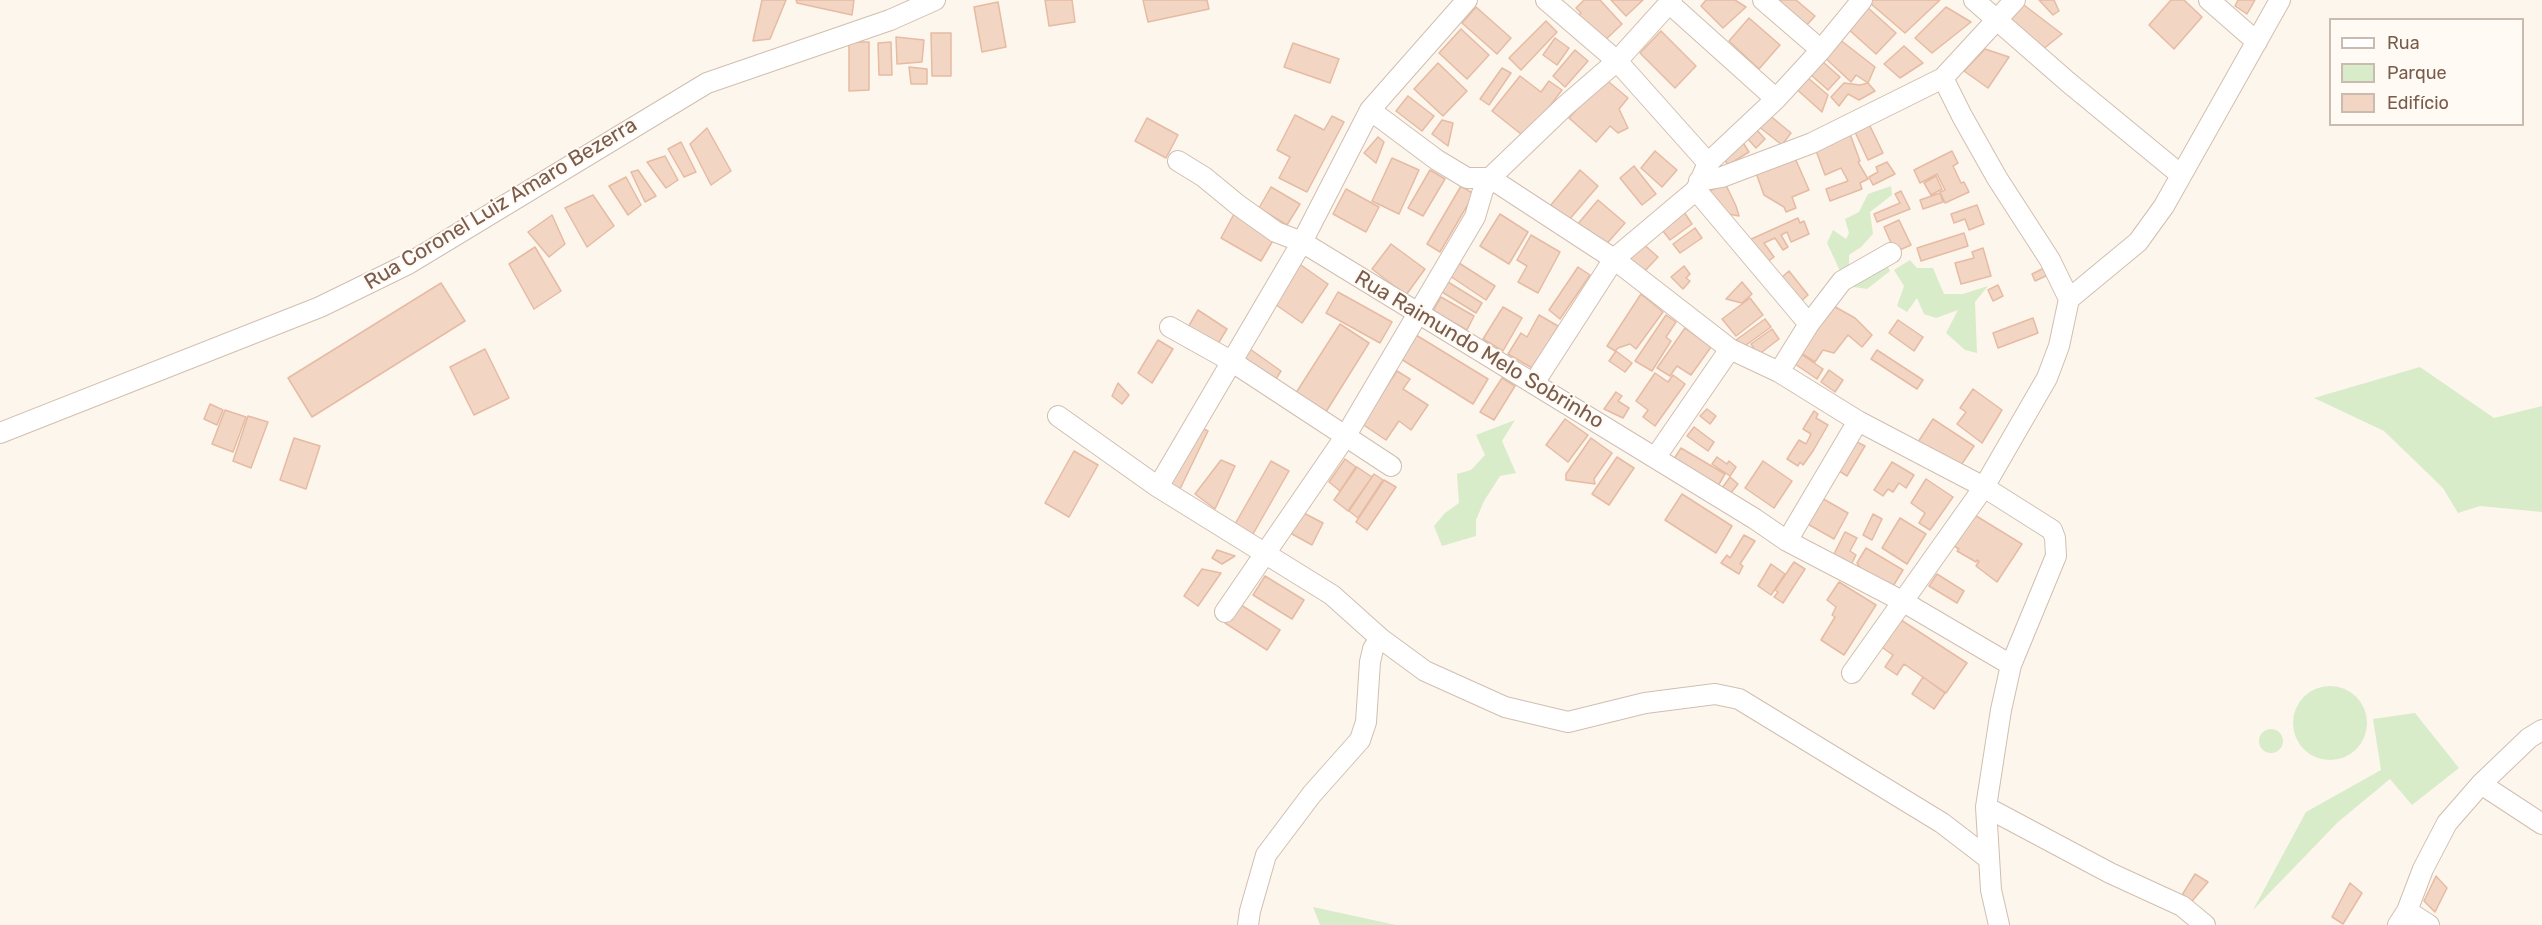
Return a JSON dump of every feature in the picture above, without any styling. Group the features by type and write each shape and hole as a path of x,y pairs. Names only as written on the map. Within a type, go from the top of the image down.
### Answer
{"street":[{"name":"Rua Coronel Luiz Amaro Bezerra","path":"0,433 320,307 408,264 707,83 890,20 935,0"},
{"path":"1158,486 1302,242 1370,110 1467,0"},
{"path":"1546,0 1617,61 1708,162"},
{"path":"1762,0 1821,50"},
{"path":"1698,185 1708,162 1776,99 1821,50 1862,0"},
{"path":"1974,0 2068,82 2181,175"},
{"path":"1534,383 1614,259 1698,185 1812,143 1943,78 2015,0"},
{"path":"2209,0 2257,42"},
{"path":"2069,299 2138,242 2164,206 2280,0"},
{"path":"1225,612 1345,437 1475,217 1483,190 1490,178 1565,106 1617,61 1670,2 1776,99"},
{"path":"1852,673 1984,487 2047,378 2059,346 2069,299 2050,260 1998,178 1943,78"},
{"path":"1370,110 1437,160 1467,178 1490,178 1614,259 1730,349 1779,372 1858,421 1984,487 2052,530 2056,556 2011,665 2001,710 1986,807 1991,890 1998,925"},
{"name":"Rua Raimundo Melo Sobrinho","path":"1178,161 1204,177 1276,232 1302,242 1787,541 1902,601 2011,665"},
{"path":"1698,185 1809,324"},
{"path":"1779,372 1809,324 1842,281 1891,254"},
{"path":"1170,327 1231,361 1391,466"},
{"path":"1655,458 1730,349"},
{"path":"1059,416 1158,486 1332,595 1380,638 1425,672 1505,706 1568,722 1645,703 1715,694 1739,699 1942,823 1989,859"},
{"path":"1787,541 1858,421"},
{"path":"1248,925 1266,855 1312,794 1360,740 1366,722 1370,662 1373,649 1380,638"},
{"path":"2429,925 2402,918 2423,869 2447,824 2481,784 2529,738 2542,730"},
{"path":"2481,784 2542,824"},
{"path":"1986,807 2110,873 2182,906 2205,925"}],"green space":[{"path":"1891,186 1892,195 1870,212 1873,234 1861,247 1849,255 1849,267 1881,254 1890,271 1867,289 1847,286 1827,243 1833,230 1846,239 1849,233 1845,219 1859,212 1868,194"},
{"path":"1910,260 1917,268 1933,268 1944,294 1963,294 1988,286 1975,302 1977,353 1965,350 1946,333 1958,310 1936,318 1924,314 1917,298 1907,312 1897,306 1904,286 1894,270"},
{"path":"2420,367 2494,418 2542,406 2542,512 2480,506 2458,513 2443,488 2384,431 2314,398"},
{"path":"1515,420 1502,441 1516,473 1500,476 1484,501 1476,520 1476,536 1442,546 1434,526 1445,513 1459,503 1457,474 1471,470 1485,455 1476,435"},
{"path":"2330,686 2344,689 2356,697 2364,709 2367,723 2364,737 2356,749 2344,757 2330,760 2316,757 2304,749 2296,737 2293,723 2296,709 2304,697 2316,689"},
{"path":"2415,713 2459,768 2412,805 2390,779 2338,822 2253,910 2306,812 2381,770 2373,719"},
{"path":"2271,729 2280,732 2283,741 2280,750 2271,753 2262,750 2259,741 2262,732"},
{"path":"1313,907 1396,925 1320,925"}],"building":[{"path":"762,0 786,0 770,39 753,41"},
{"path":"796,0 854,0 852,15 797,3"},
{"path":"1045,0 1072,0 1075,22 1049,26"},
{"path":"1143,0 1207,0 1209,9 1148,22"},
{"path":"1584,0 1600,0 1622,24 1600,45 1576,18 1581,13 1576,8"},
{"path":"1611,0 1643,0 1626,16"},
{"path":"1706,0 1735,0 1746,7 1723,28 1701,6"},
{"path":"1770,0 1796,0 1815,16 1805,27"},
{"path":"1873,0 1940,0 1905,33 1870,3"},
{"path":"2039,0 2054,0 2059,11 2053,15"},
{"path":"2171,0 2184,0 2202,17 2174,49 2149,25"},
{"path":"2238,0 2255,0 2247,14 2235,6"},
{"path":"998,2 1006,47 982,52 974,7"},
{"path":"2020,2 2062,34 2042,50 2010,20"},
{"path":"1476,7 1511,38 1497,54 1462,23"},
{"path":"1867,7 1896,33 1876,54 1847,28"},
{"path":"1946,7 1971,22 1932,53 1915,38"},
{"path":"1749,18 1780,45 1759,69 1729,41"},
{"path":"1546,21 1557,32 1521,70 1509,58"},
{"path":"1461,29 1489,55 1467,79 1439,53"},
{"path":"1661,31 1696,66 1675,88 1640,53"},
{"path":"931,33 951,33 951,76 932,76"},
{"path":"896,37 924,40 922,62 897,64"},
{"path":"1555,38 1569,48 1557,65 1543,55"},
{"path":"1839,39 1875,67 1868,83 1856,75 1851,82 1822,55"},
{"path":"849,42 869,42 869,90 849,91"},
{"path":"891,42 892,75 879,75 878,43"},
{"path":"1293,43 1339,59 1330,83 1284,67"},
{"path":"1904,46 1923,63 1900,78 1884,64"},
{"path":"1985,49 2009,57 1988,88 1964,71"},
{"path":"1575,50 1588,61 1565,87 1553,76"},
{"path":"1822,61 1840,77 1828,90 1811,75"},
{"path":"1438,63 1467,91 1443,116 1414,89"},
{"path":"909,67 927,69 927,84 911,84"},
{"path":"1502,68 1511,73 1489,105 1480,99"},
{"path":"1520,76 1541,92 1549,81 1562,90 1526,138 1492,111"},
{"path":"1807,77 1828,95 1822,112 1793,86"},
{"path":"1604,78 1628,98 1619,109 1628,128 1618,133 1610,126 1596,142 1569,118"},
{"path":"1844,83 1860,85 1868,83 1875,91 1859,100 1848,94 1839,106 1831,97"},
{"path":"1408,96 1434,116 1422,131 1396,111"},
{"path":"1768,114 1791,133 1782,145 1758,126"},
{"path":"1295,115 1324,130 1332,116 1344,122 1307,192 1279,178 1290,157 1277,150"},
{"path":"1147,118 1178,135 1166,158 1135,141"},
{"path":"1442,120 1453,123 1448,146 1432,134"},
{"path":"1869,124 1883,153 1868,160 1855,132"},
{"path":"707,128 731,171 711,185 690,144"},
{"path":"1756,129 1765,139 1756,148 1747,138"},
{"path":"1850,134 1860,161 1858,162 1868,179 1860,183 1862,189 1830,201 1826,189 1848,181 1841,168 1825,175 1815,148"},
{"path":"1378,137 1384,142 1376,163 1364,153"},
{"path":"1742,141 1749,152 1728,165 1721,154"},
{"path":"681,142 696,172 684,177 668,149"},
{"path":"1655,151 1677,170 1662,187 1641,168"},
{"path":"1952,151 1958,163 1953,166 1961,183 1964,182 1969,192 1945,203 1940,192 1945,190 1937,174 1920,183 1914,170"},
{"path":"665,156 678,180 666,188 647,162"},
{"path":"1392,158 1419,170 1399,214 1372,201"},
{"path":"1795,158 1809,190 1792,197 1796,208 1786,212 1784,207 1764,195 1756,173"},
{"path":"1887,162 1895,174 1873,185 1869,177 1878,172 1876,167"},
{"path":"1634,166 1656,194 1642,205 1620,178"},
{"path":"638,170 656,196 645,202 631,172"},
{"path":"1430,170 1445,179 1423,216 1408,208"},
{"path":"1580,170 1598,186 1568,221 1550,206"},
{"path":"1936,176 1942,189 1931,195 1924,183"},
{"path":"626,177 641,205 628,215 609,186"},
{"path":"1725,183 1739,216 1723,213 1708,192"},
{"path":"1461,186 1474,194 1440,252 1427,244"},
{"path":"1271,187 1300,204 1287,225 1259,208"},
{"path":"1346,189 1379,207 1366,232 1333,214"},
{"path":"1901,191 1910,209 1877,222 1874,214 1900,203 1895,194"},
{"path":"1940,193 1943,202 1923,209 1920,200"},
{"path":"593,195 614,226 587,247 565,208"},
{"path":"1598,200 1625,223 1603,248 1577,225"},
{"path":"1977,205 1984,224 1969,230 1965,219 1954,223 1951,214"},
{"path":"1682,209 1692,224 1670,240 1659,226"},
{"path":"1234,214 1275,237 1261,261 1221,238"},
{"path":"1500,214 1528,232 1509,264 1480,246"},
{"path":"552,215 565,244 549,257 528,232"},
{"path":"1798,218 1800,223 1804,221 1809,234 1791,242 1787,232 1781,235 1788,247 1783,250 1775,238 1764,243 1774,257 1763,265 1747,241"},
{"path":"1899,220 1911,245 1895,252 1884,227"},
{"path":"1695,228 1702,238 1680,253 1673,244"},
{"path":"1964,233 1968,246 1921,261 1917,248"},
{"path":"1531,235 1560,252 1538,293 1518,282 1527,266 1517,260"},
{"path":"1641,242 1658,257 1641,275 1625,260"},
{"path":"1391,244 1425,269 1406,295 1372,269"},
{"path":"535,247 561,291 534,309 509,264"},
{"path":"1983,248 1991,276 1961,284 1955,263 1974,258 1972,252"},
{"path":"1298,263 1328,284 1302,323 1272,302"},
{"path":"1459,263 1495,286 1486,300 1450,276"},
{"path":"1684,266 1690,274 1686,278 1690,281 1683,289 1671,277"},
{"path":"1578,267 1590,275 1560,319 1549,310"},
{"path":"2044,268 2048,275 2035,281 2032,274"},
{"path":"1789,271 1808,295 1798,304 1781,278"},
{"path":"1448,282 1482,303 1476,313 1442,292"},
{"path":"1742,282 1752,294 1742,303 1726,299"},
{"path":"441,283 465,321 312,417 288,378"},
{"path":"1998,285 2003,296 1993,301 1988,290"},
{"path":"1338,292 1392,322 1380,343 1326,313"},
{"path":"1641,294 1663,312 1636,349 1630,344 1615,351 1607,346"},
{"path":"1441,297 1474,316 1467,330 1433,311"},
{"path":"1750,298 1763,315 1736,336 1722,319"},
{"path":"1830,304 1855,318 1872,335 1862,347 1848,335 1834,353 1823,350 1815,362 1798,351"},
{"path":"1503,307 1522,318 1503,351 1483,339"},
{"path":"1198,310 1227,329 1216,347 1187,329"},
{"path":"1539,315 1558,326 1534,369 1508,354 1521,333 1527,337"},
{"path":"1666,315 1676,322 1666,337 1671,341 1652,371 1635,361"},
{"path":"2033,318 2038,333 1998,348 1993,333"},
{"path":"1765,319 1771,327 1742,348 1736,340"},
{"path":"1898,320 1923,337 1914,351 1889,333"},
{"path":"1340,324 1369,343 1324,415 1294,396"},
{"path":"1685,328 1711,347 1691,375 1677,366 1670,376 1657,368"},
{"path":"1772,329 1779,339 1758,355 1751,344"},
{"path":"1416,335 1488,379 1473,404 1401,359"},
{"path":"1158,340 1173,349 1152,383 1138,373"},
{"path":"485,349 509,398 474,415 450,367"},
{"path":"1250,349 1281,371 1274,382 1243,359"},
{"path":"1877,350 1923,380 1917,389 1871,359"},
{"path":"1616,351 1632,363 1625,372 1609,361"},
{"path":"1798,352 1823,369 1817,379 1792,362"},
{"path":"1829,370 1843,380 1835,392 1821,382"},
{"path":"1397,371 1410,379 1403,389 1428,405 1411,430 1399,421 1386,440 1362,424"},
{"path":"1655,373 1668,382 1673,375 1685,384 1655,426 1643,417 1648,410 1636,401"},
{"path":"1502,378 1515,386 1494,420 1480,412"},
{"path":"1118,383 1129,395 1122,404 1112,396"},
{"path":"1973,389 2002,410 1982,443 1957,424 1966,412 1960,408"},
{"path":"1616,392 1622,396 1618,401 1629,408 1623,418 1604,409"},
{"path":"210,404 223,410 217,425 204,419"},
{"path":"1707,409 1716,416 1710,424 1700,416"},
{"path":"225,410 246,417 233,452 212,444"},
{"path":"1814,411 1818,414 1816,418 1828,425 1803,465 1800,462 1798,466 1787,459 1799,440 1806,444 1811,434 1803,429"},
{"path":"248,416 268,422 251,468 233,461"},
{"path":"1565,419 1588,435 1568,462 1546,445"},
{"path":"1933,419 1974,446 1959,468 1918,442"},
{"path":"1195,425 1208,431 1180,489 1167,482"},
{"path":"1694,427 1714,442 1708,451 1687,436"},
{"path":"294,438 320,446 306,489 280,480"},
{"path":"1591,438 1612,453 1594,479 1595,484 1566,480 1566,474"},
{"path":"1853,440 1865,446 1847,476 1836,469"},
{"path":"1681,448 1725,474 1718,486 1674,459"},
{"path":"1074,451 1098,465 1069,517 1045,503"},
{"path":"1617,457 1634,468 1609,505 1592,494"},
{"path":"1717,457 1727,464 1729,461 1736,467 1730,476 1712,464"},
{"path":"1345,459 1356,467 1340,491 1329,482"},
{"path":"1221,460 1235,466 1215,509 1195,494"},
{"path":"1271,461 1289,471 1253,534 1235,524"},
{"path":"1763,461 1792,481 1774,508 1745,488"},
{"path":"1892,462 1914,475 1906,488 1899,483 1893,492 1888,489 1883,496 1874,490"},
{"path":"1357,467 1372,477 1348,511 1334,500"},
{"path":"1374,474 1383,480 1358,518 1349,511"},
{"path":"1730,477 1738,484 1730,494 1722,488"},
{"path":"1926,479 1953,497 1930,530 1919,523 1925,513 1911,503"},
{"path":"1384,480 1396,487 1367,530 1356,522"},
{"path":"1682,494 1732,526 1716,553 1665,520"},
{"path":"1820,497 1848,513 1834,539 1806,523"},
{"path":"1296,509 1323,523 1312,545 1292,534"},
{"path":"1873,514 1882,519 1872,540 1863,535"},
{"path":"1973,514 2022,544 1997,582 1976,566 1979,561 1976,562 1957,551 1959,549 1954,546"},
{"path":"1900,518 1926,534 1907,564 1882,548"},
{"path":"1845,532 1857,538 1850,551 1856,555 1850,567 1832,558"},
{"path":"1744,535 1755,541 1740,564 1743,566 1739,574 1721,563 1727,555 1730,558"},
{"path":"1866,548 1903,570 1890,591 1864,575 1857,563"},
{"path":"1217,550 1235,556 1222,564 1212,558"},
{"path":"1794,562 1805,569 1783,603 1774,597 1778,592 1775,590"},
{"path":"1771,564 1785,574 1771,595 1758,586"},
{"path":"1202,569 1221,573 1198,606 1184,596"},
{"path":"1937,574 1964,591 1957,603 1929,586"},
{"path":"1265,576 1304,600 1292,619 1253,595"},
{"path":"1839,582 1876,605 1844,655 1821,640 1835,617 1832,615 1836,607 1827,600"},
{"path":"1238,603 1280,630 1267,650 1225,623"},
{"path":"1898,618 1967,663 1946,693 1904,664 1897,675 1885,667 1893,655 1880,646"},
{"path":"1923,677 1945,693 1934,709 1912,694"},
{"path":"2195,874 2208,882 2188,906 2179,900"},
{"path":"2436,876 2447,888 2435,912 2424,901"},
{"path":"2350,883 2362,893 2343,924 2332,917"}]}
